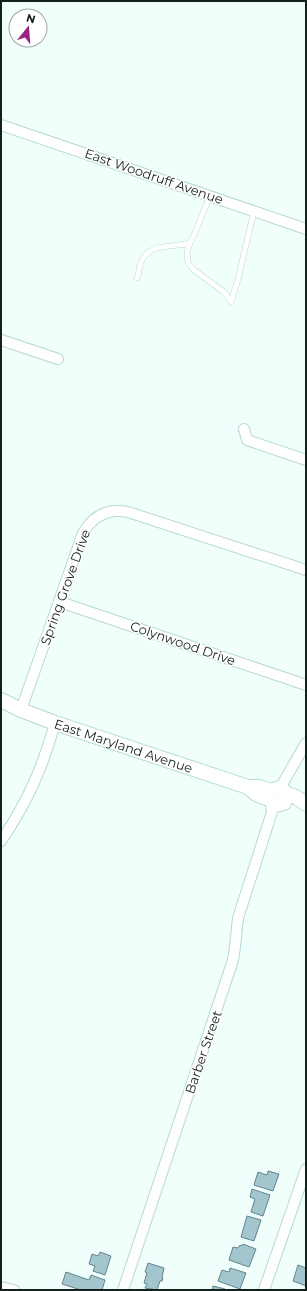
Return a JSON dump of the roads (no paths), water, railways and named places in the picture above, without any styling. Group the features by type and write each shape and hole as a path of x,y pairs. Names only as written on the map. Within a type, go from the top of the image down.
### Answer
{"street":[{"name":"East Woodruff Avenue","path":"1,125 306,228"},
{"path":"1,340 58,359"},
{"path":"244,429 247,440 305,458"},
{"name":"Spring Grove Drive","path":"21,710 83,533 88,524 95,517 114,511 128,512 306,570"},
{"name":"Colynwood Drive","path":"60,602 306,685"},
{"name":"East Maryland Avenue","path":"1,700 21,710 55,723 248,787 256,794 278,797 299,805 306,804"},
{"path":"1,841 29,796 42,764 55,723"},
{"path":"278,797 306,743"},
{"name":"Barber Street","path":"123,1290 232,963 238,918 278,797"},
{"path":"264,1290 306,1169"},
{"path":"1,1287 14,1290"}],"lane":[{"path":"210,196 190,243 187,252 188,262 194,270 224,292 231,302 254,211"},
{"path":"137,278 141,262 148,252 154,248 190,243"}]}
